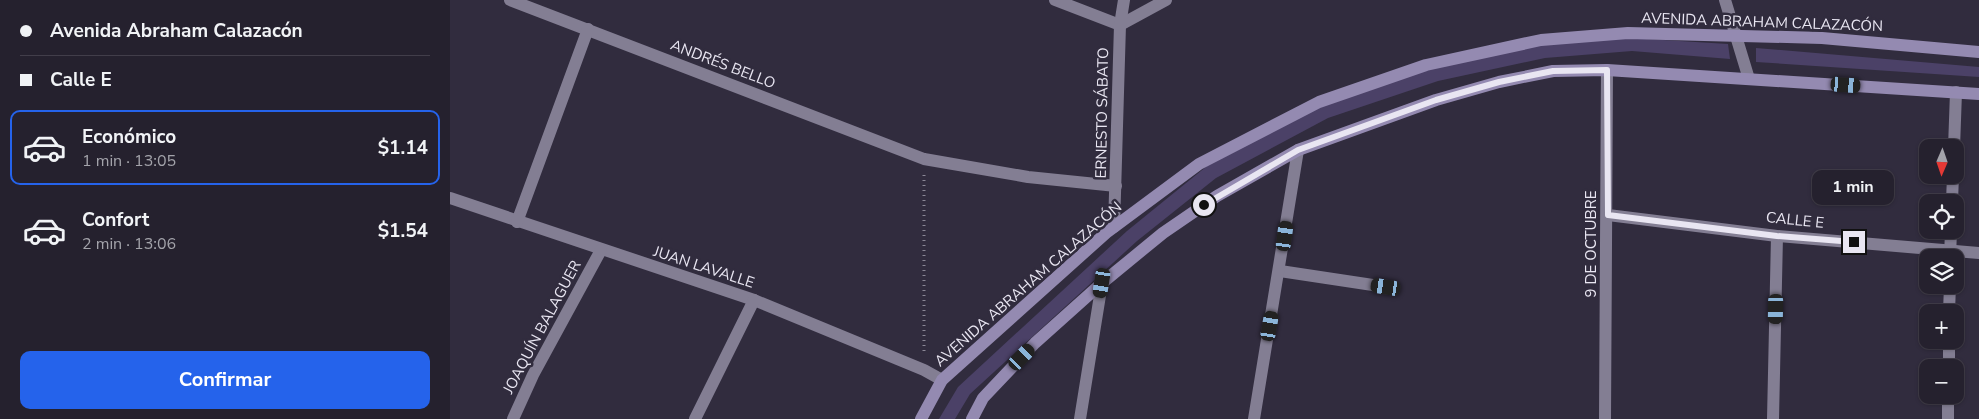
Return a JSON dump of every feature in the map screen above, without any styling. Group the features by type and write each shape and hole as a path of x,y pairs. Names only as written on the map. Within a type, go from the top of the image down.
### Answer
{"main road":[{"name":"AVENIDA ABRAHAM CALAZACÓN","path":"920,419 942,380 1114,227 1199,164 1319,102 1426,66 1541,40 1628,33 1734,34 1822,38 1979,52"},
{"path":"972,419 983,398 1028,350 1102,283 1163,233 1217,196 1298,150 1436,100 1499,82 1553,71 1607,70 1979,94"}],"street":[{"name":"ANDRÉS BELLO","path":"510,0 924,159 1028,177 1116,186"},
{"path":"1055,0 1120,25 1166,0"},
{"name":"ERNESTO SÁBATO","path":"1114,227 1120,25 1124,0"},
{"path":"1725,0 1749,78"},
{"path":"517,222 588,29"},
{"name":"9 DE OCTUBRE","path":"1605,419 1608,215 1607,70"},
{"path":"1954,139 1956,92"},
{"path":"1254,419 1280,270 1298,150"},
{"name":"JUAN LAVALLE","path":"450,198 754,300 924,370 942,380"},
{"name":"CALLE E","path":"1608,215 1777,236 1919,251"},
{"path":"1773,419 1777,236"},
{"name":"JOAQUÍN BALAGUER","path":"514,419 532,375 601,250"},
{"name":"CALLE E","path":"1964,254 1979,253"},
{"path":"1280,270 1386,287"},
{"path":"1080,419 1102,283"},
{"path":"695,419 754,300"},
{"path":"1948,404 1948,419"}],"path":[{"path":"924,159 924,370"}],"shaded area":[{"path":"1631,38 1728,44 1730,59 1632,51 1545,58 1438,81 1328,118 1216,178 1137,241 970,394 955,419 939,419 958,387 1127,231 1207,166 1323,105 1433,67 1543,43"},
{"path":"1756,48 1979,67 1979,77 1756,62"}],"route":[{"path":"1204,205 1298,150 1436,100 1499,82 1553,71 1607,70 1608,215 1777,236 1854,242"}]}
